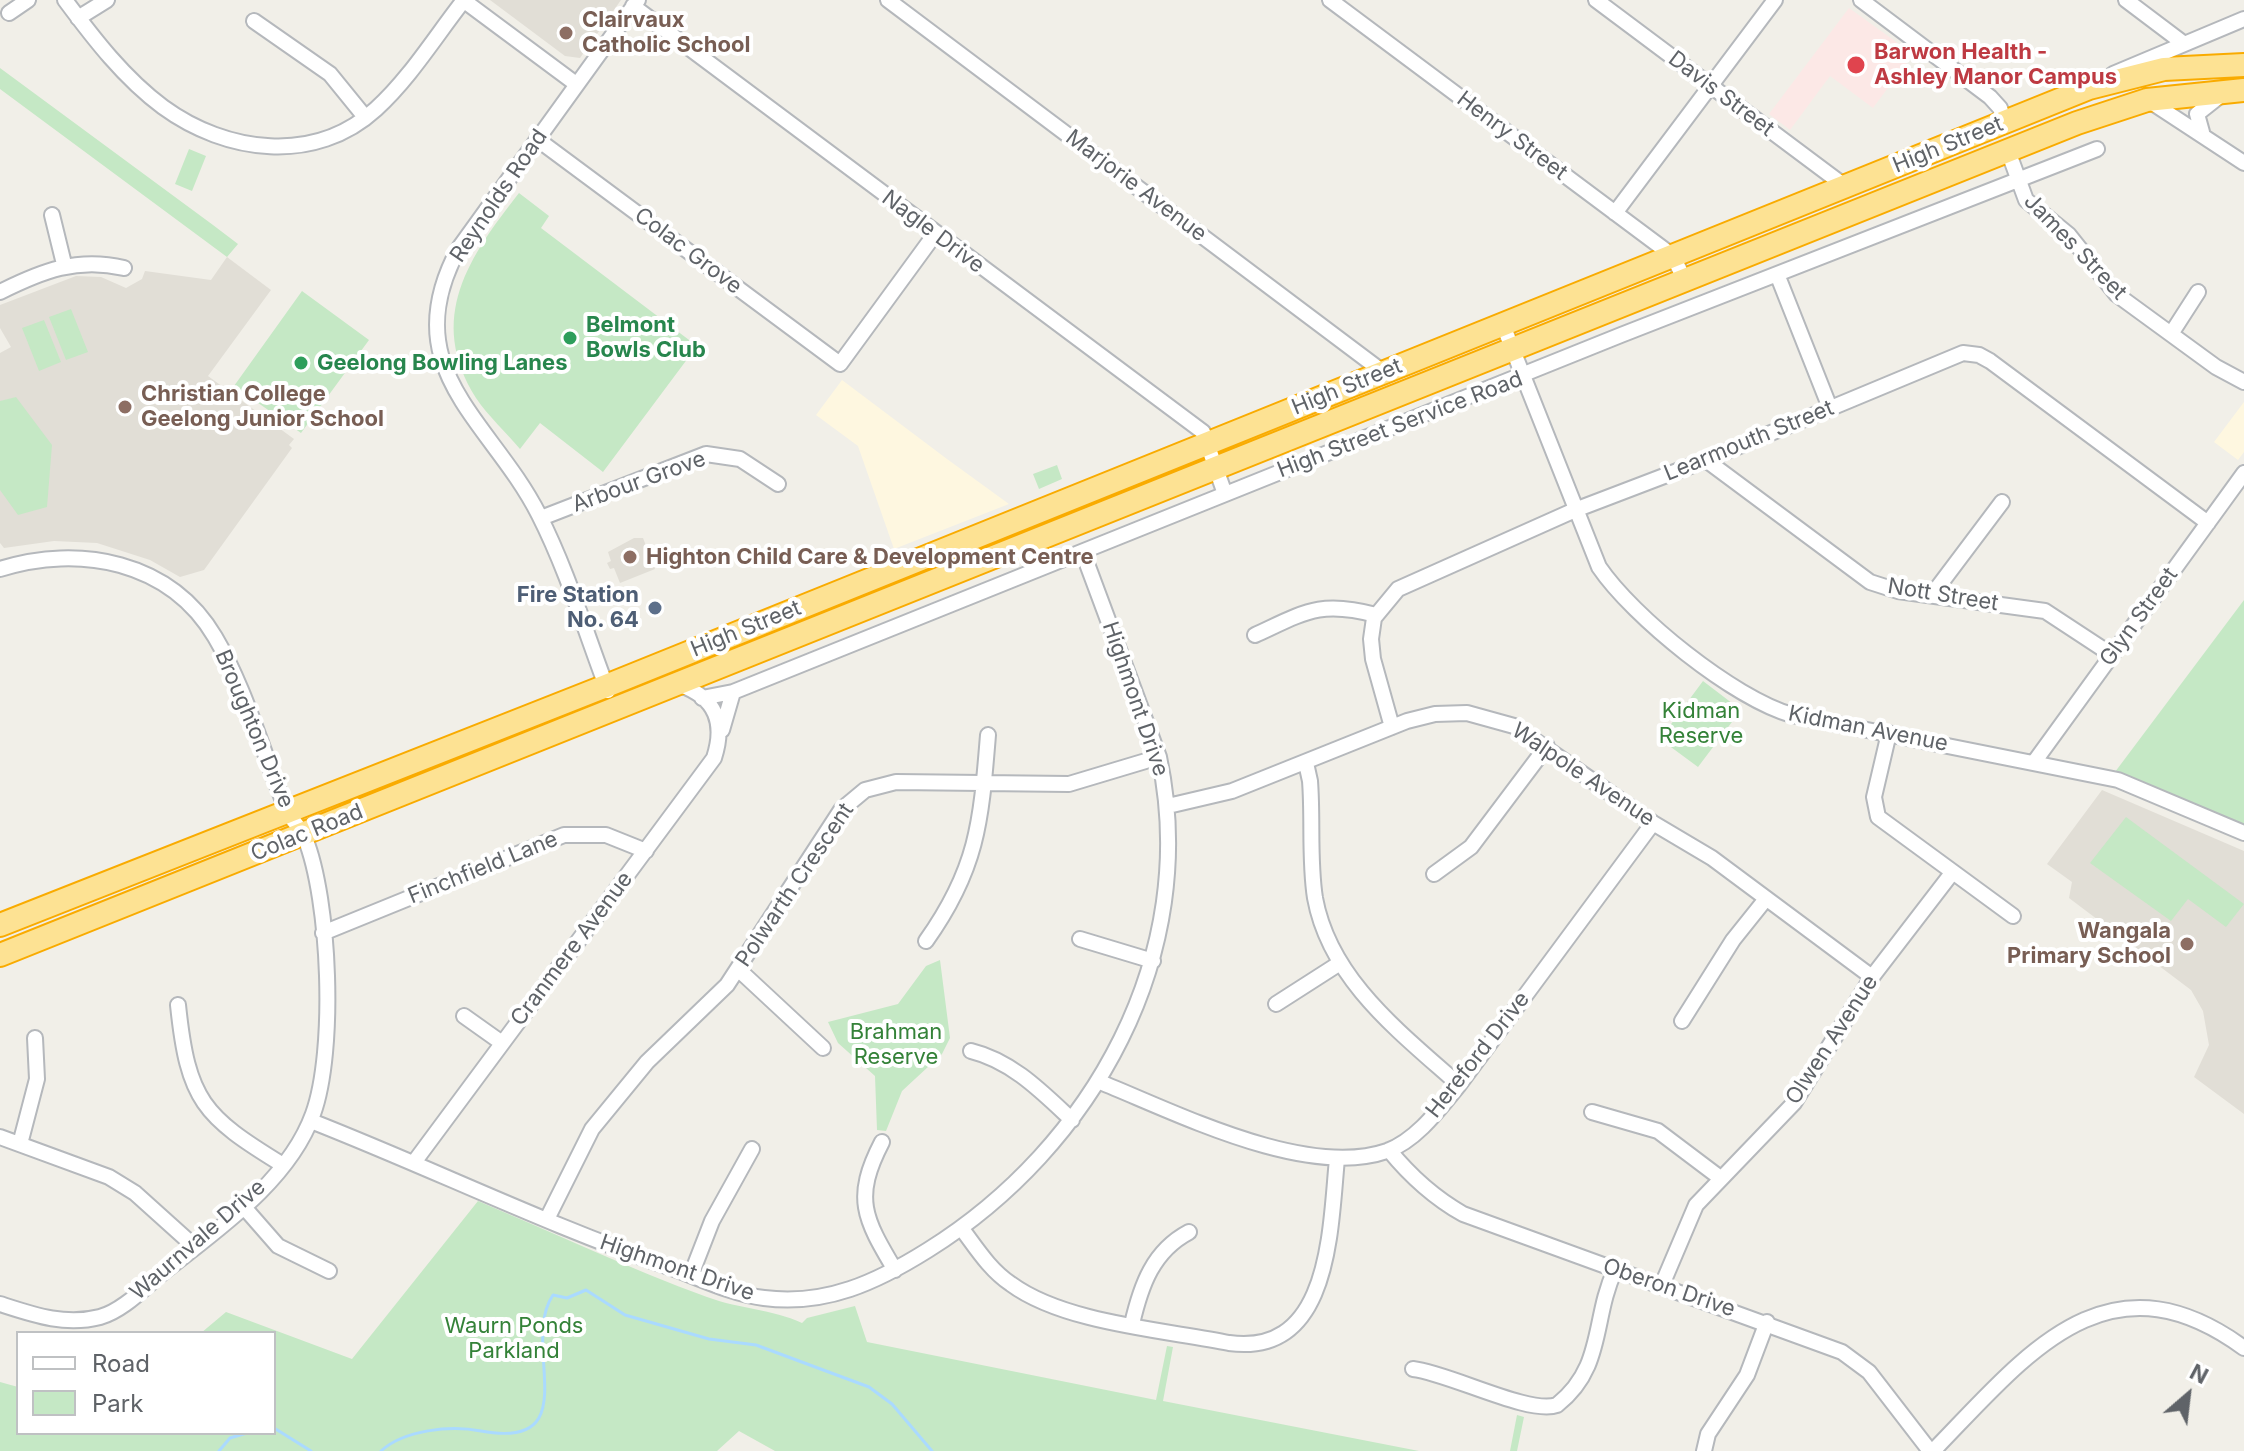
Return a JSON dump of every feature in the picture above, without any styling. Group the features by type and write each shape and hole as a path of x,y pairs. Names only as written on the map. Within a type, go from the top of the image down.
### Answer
{"highway":[{"name":"High Street","path":"606,686 2089,88 2164,69 2244,65"},
{"name":"High Street","path":"615,711 2090,118 2147,100 2237,90"},
{"path":"2005,123 2008,151"},
{"name":"Colac Road","path":"0,955 606,686"},
{"name":"Colac Road","path":"0,925 615,711"}],"street":[{"path":"9,13 28,0"},
{"path":"65,0 117,65 164,107 223,139 282,148 316,143 365,117 396,89 463,0 576,84"},
{"path":"78,18 107,0"},
{"name":"Marjorie Avenue","path":"888,0 1383,372"},
{"name":"Davis Street","path":"1596,0 1846,187"},
{"path":"1615,213 1775,0"},
{"path":"1861,0 1990,97 2000,108 2005,123"},
{"path":"2126,0 2183,43"},
{"name":"Henry Street","path":"1336,2 1673,256 1685,281"},
{"name":"Reynolds Road","path":"615,711 541,518 522,481 463,407 441,355 438,320 444,282 459,248 636,3"},
{"name":"Nagle Drive","path":"636,3 935,234 1203,432 1217,470"},
{"name":"High Street","path":"2089,88 2183,43 2244,19"},
{"path":"254,21 330,74 365,117"},
{"path":"2202,133 2196,122 2198,112 2237,90"},
{"path":"2147,100 2244,163"},
{"name":"Colac Grove","path":"537,139 840,364 935,234"},
{"name":"High Street Service Road","path":"702,698 733,692 2016,178 2097,149"},
{"name":"James Street","path":"2008,151 2028,203 2069,235 2116,294 2244,382"},
{"path":"52,215 64,264"},
{"path":"0,292 64,264 97,263 124,268"},
{"path":"1777,274 1830,408"},
{"path":"2171,334 2198,292"},
{"name":"Kidman Avenue","path":"1503,325 1599,567 1639,616 1749,697 1792,715 2035,761 2118,780 2244,833"},
{"name":"Learmouth Street","path":"1376,615 1387,599 1408,584 1575,510 1706,460 1955,356 1979,355 2208,523"},
{"name":"Arbour Grove","path":"541,518 706,454 740,459 778,484"},
{"name":"Nott Street","path":"1706,460 1870,582 1884,588 2045,611 2112,655"},
{"path":"1217,470 1225,494"},
{"name":"Glyn Street","path":"2035,761 2244,473"},
{"path":"1932,595 2002,502"},
{"name":"Highmont Drive","path":"311,1121 415,1161 625,1252 734,1292 789,1300 840,1294 895,1270 962,1229 1017,1183 1072,1120 1100,1082 1133,1014 1153,961 1165,893 1168,806 1159,757 1083,553"},
{"name":"Broughton Drive","path":"0,569 38,559 90,557 141,572 178,595 194,609 215,636 296,824"},
{"path":"1255,635 1323,607 1342,607 1376,615 1373,659 1392,727"},
{"path":"680,685 702,698 715,713 721,733"},
{"name":"Cranmere Avenue","path":"415,1161 708,770 733,692"},
{"name":"Walpole Avenue","path":"1168,806 1232,791 1392,727 1435,714 1467,713 1514,726 1547,746 1653,823 1712,858 1872,977"},
{"path":"1889,733 1874,797 1878,817 2013,916"},
{"path":"926,941 949,908 967,872 979,832 988,735"},
{"path":"1434,874 1471,847 1547,746"},
{"name":"Polwarth Crescent","path":"547,1219 592,1129 647,1062 709,1006 738,969 828,828 852,798 879,785 896,782 1069,784 1159,757"},
{"path":"1306,763 1310,781 1316,899 1323,929 1340,963 1386,1019 1459,1085"},
{"name":"Hereford Drive","path":"1100,1082 1302,1156 1337,1159 1389,1150 1425,1124 1459,1085 1653,823"},
{"name":"Waurnvale Drive","path":"0,1304 68,1322 105,1316 243,1206 283,1165 311,1121 322,1076 327,1018 323,933 296,824"},
{"name":"Finchfield Lane","path":"323,933 564,835 606,835 646,851"},
{"name":"Olwen Avenue","path":"1662,1285 1685,1224 1696,1205 1719,1177 1794,1103 1872,977 1952,873"},
{"path":"1682,1021 1733,940 1765,900"},
{"path":"1080,939 1153,961"},
{"path":"1276,1004 1340,963"},
{"path":"738,969 823,1048"},
{"path":"178,1005 183,1050 194,1088 212,1115 283,1165"},
{"path":"464,1016 502,1043"},
{"path":"20,1144 37,1079 35,1038"},
{"path":"971,1051 994,1057 1037,1088 1072,1120"},
{"path":"1592,1112 1658,1131 1719,1177"},
{"path":"0,1137 74,1161 122,1185 195,1247"},
{"path":"882,1142 867,1170 863,1198 873,1233 895,1270"},
{"path":"691,1275 712,1221 752,1149"},
{"name":"Oberon Drive","path":"1389,1150 1411,1177 1437,1199 1463,1214 1824,1343 1856,1361 1883,1389 1932,1451"},
{"path":"962,1229 995,1271 1026,1293 1061,1307 1245,1345 1271,1342 1284,1335 1301,1317 1321,1278 1329,1240 1337,1159"},
{"path":"243,1206 278,1246 329,1271"},
{"path":"1132,1324 1140,1289 1154,1264 1169,1243 1189,1232"},
{"path":"1413,1369 1449,1376 1530,1406 1557,1405 1592,1361 1605,1294 1615,1270"},
{"path":"1932,1451 2036,1346 2084,1318 2127,1310 2168,1314 2206,1324 2244,1348"},
{"path":"1704,1451 1708,1434 1747,1375 1767,1322"}],"shaded area":[{"name":"Clairvaux Catholic School","path":"490,0 621,0 580,58 565,56"},
{"name":"Barwon Health - Ashley Manor Campus","path":"1849,8 1913,54 1873,108 1830,76 1790,130 1769,114"},
{"name":"Christian College Geelong Junior School","path":"227,257 271,290 208,376 294,439 289,445 292,448 204,570 180,577 150,560 97,543 54,541 4,548 0,543 0,353 11,347 0,328 0,305 76,276 101,277 126,288 142,279 145,271 211,280"},
{"path":"842,380 1009,504 894,549 858,446 816,415"},
{"path":"2244,402 2244,452 2238,460 2214,442"},
{"name":"Highton Child Care & Development Centre","path":"634,538 643,538 655,569 620,583 614,568 610,569 607,563 611,561 608,552"},
{"name":"Wangala Primary School","path":"2102,790 2244,851 2244,1114 2194,1077 2209,1045 2203,1011 2191,990 2069,898 2072,882 2047,864"}],"green space":[{"path":"0,68 238,244 227,257 0,89"},
{"path":"189,149 206,156 192,191 175,184"},
{"name":"Belmont Bowls Club","path":"519,193 549,216 541,228 697,346 603,472 540,423 520,449 481,405 461,369 454,315 460,290 484,241"},
{"name":"Geelong Bowling Lanes","path":"302,291 369,340 301,433 234,386"},
{"path":"71,309 88,352 66,360 49,317"},
{"path":"44,320 61,362 39,371 22,328"},
{"path":"16,397 52,445 47,507 18,515 0,490 0,401"},
{"path":"1057,465 1062,479 1039,489 1033,474"},
{"path":"2244,600 2244,825 2115,772"},
{"name":"Kidman Reserve","path":"1703,681 1741,710 1698,767 1660,739"},
{"path":"2126,817 2244,904 2226,927 2188,899 2171,921 2090,863"},
{"name":"Brahman Reserve","path":"940,960 950,1038 942,1054 902,1091 886,1131 877,1130 875,1076 838,1043 828,1022 898,1004 926,966"},
{"name":"Waurn Ponds Parkland","path":"478,1201 649,1275 719,1301 802,1323 807,1318 855,1306 867,1342 1156,1400 1167,1346 1173,1347 1163,1401 1419,1451 775,1451 739,1431 717,1451 0,1451 0,1382 16,1386 16,1435 276,1435 276,1331 203,1331 226,1312 352,1359"},
{"path":"1517,1415 1524,1417 1517,1451 1510,1451"}],"waterway":[{"path":"381,1451 402,1438 428,1431 456,1429 514,1433 533,1425 542,1410 545,1316 553,1295 567,1298 586,1290 625,1315 709,1339 756,1345 869,1387 892,1404 932,1451"},
{"path":"276,1429 311,1451"},
{"path":"219,1451 230,1438 240,1435"}],"place":[{"name":"Clairvaux Catholic School","path":"566,33"},
{"name":"Barwon Health - Ashley Manor Campus","path":"1856,65"},
{"name":"Belmont Bowls Club","path":"570,338"},
{"name":"Geelong Bowling Lanes","path":"301,363"},
{"name":"Christian College Geelong Junior School","path":"125,407"},
{"name":"Highton Child Care & Development Centre","path":"630,557"},
{"name":"Fire Station No. 64","path":"655,608"},
{"name":"Wangala Primary School","path":"2187,944"}]}
